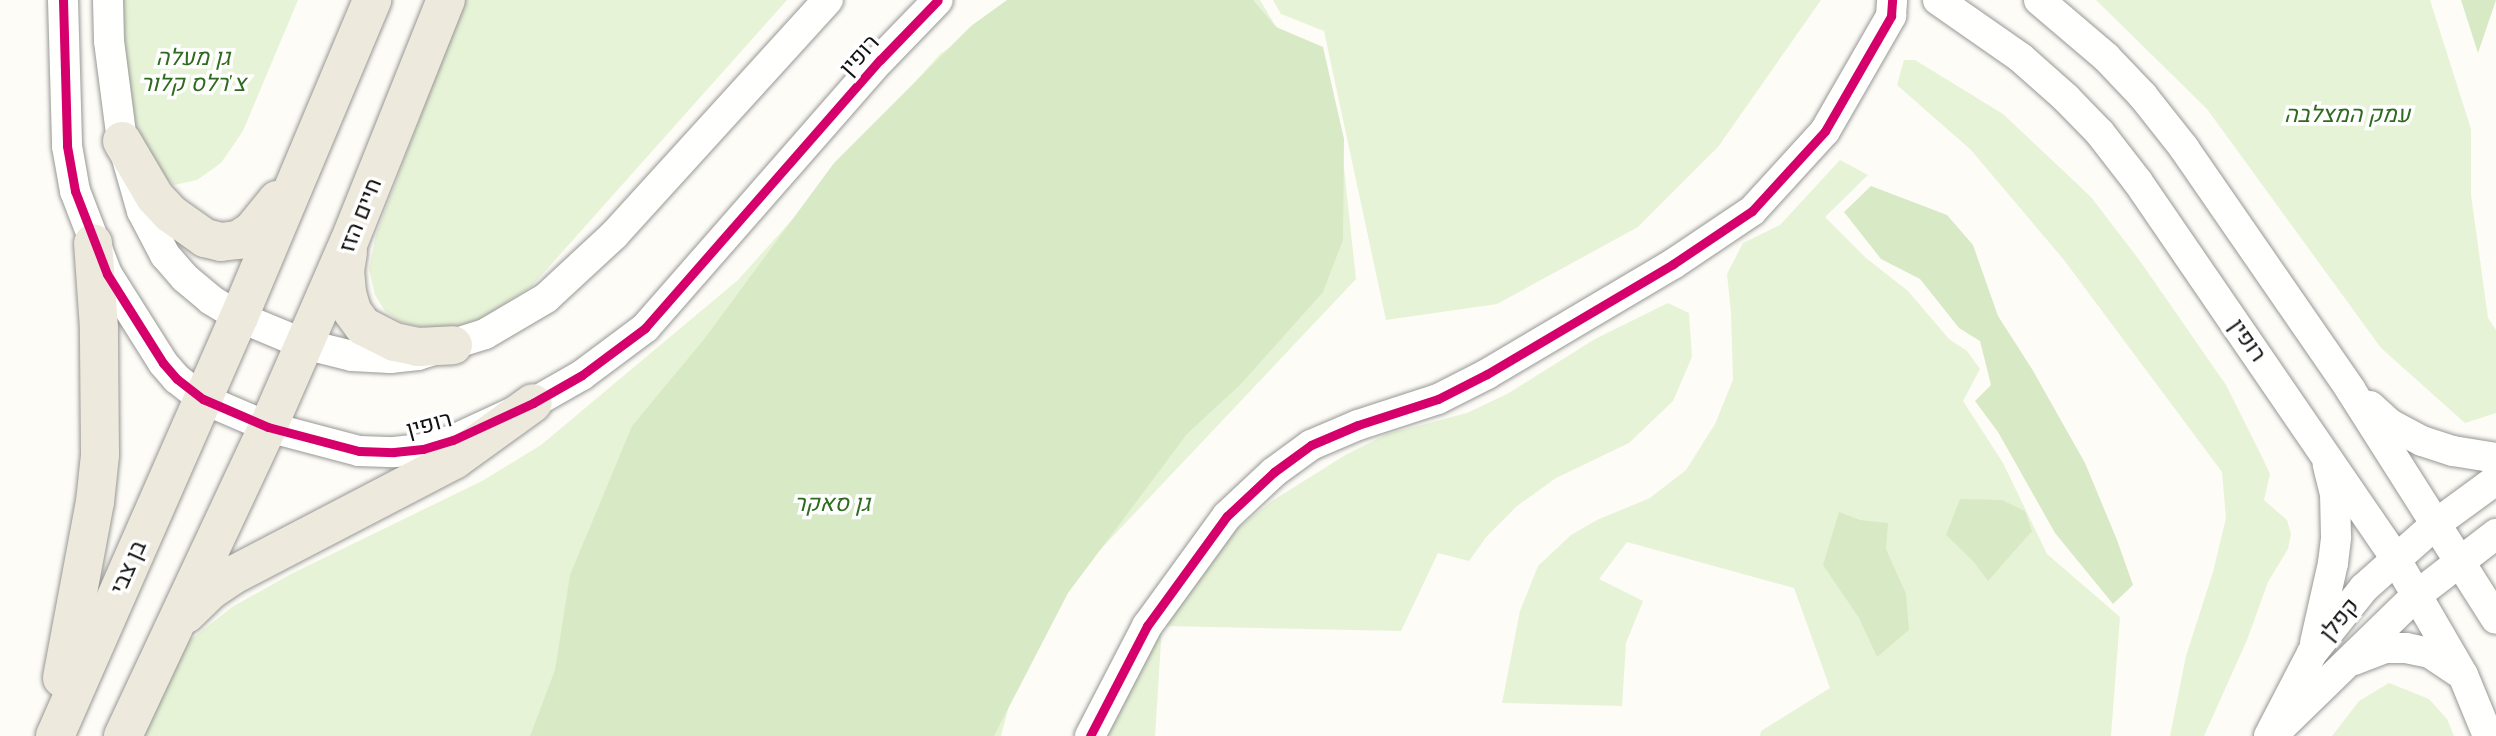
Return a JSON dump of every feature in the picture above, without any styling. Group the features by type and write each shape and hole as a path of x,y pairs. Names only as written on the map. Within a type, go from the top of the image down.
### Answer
{"main road":[{"path":"203,399 372,0"},
{"name":"חיים הזז","path":"268,427 349,242 446,0"},
{"path":"122,141 141,176 171,214 205,238 221,242 238,240 252,231 303,160"},
{"path":"349,242 345,270 347,293 352,311 363,326 395,342 418,347 453,345"},
{"path":"49,736 80,588 100,455 99,328 93,243"},
{"name":"בן צבי","path":"55,736 203,399"},
{"path":"174,629 211,590 235,574 454,460 533,402"},
{"path":"123,736 268,427"}],"street":[{"name":"רופין","path":"64,0 67,146 75,191 107,274 145,339 177,379 203,399 268,427 359,451 423,449 453,440 533,402 582,374 645,328 880,60 938,0"},
{"path":"108,0 109,41 122,141 142,211 165,255 185,278 211,300 239,317 304,344 352,356 390,358 418,355 453,345 514,320 546,298 580,268 828,0"},
{"path":"1090,736 1147,626 1227,516 1273,472 1311,445 1358,425 1438,400 1487,374 1683,257 1752,211 1825,131 1891,16 1892,0"},
{"name":"רופין","path":"1938,0 2021,58 2100,133 2138,182 2325,451 2395,558 2463,675 2488,736"},
{"path":"2039,0 2106,57 2143,96 2192,160 2350,389 2496,619"},
{"path":"2350,389 2390,424 2423,441 2453,451 2496,458"},
{"path":"2312,653 2333,563 2336,537 2335,494 2325,451"},
{"name":"קפלן","path":"2270,736 2312,653 2364,588 2437,523 2496,480"},
{"name":"קפלן","path":"2270,736 2417,595 2496,534"},
{"path":"2349,663 2369,652 2406,648 2430,653 2463,675"}],"green space":[{"name":"גן מעלה צ'רלס קלור","path":"121,0 298,0 243,131 221,163 197,180 174,185 157,170 130,132"},
{"path":"464,0 787,0 531,287 475,323 445,332 401,322 385,311 375,295 369,269 376,235"},
{"name":"גן סאקר","path":"1007,0 1253,0 1276,27 1323,47 1344,139 1343,240 1323,292 1240,385 1187,434 1068,593 994,736 530,736 555,670 570,575 632,426 705,338 834,163 971,26"},
{"name":"גן סאקר","path":"1020,0 1260,0 1275,25 1311,58 1342,150 1356,279 1031,623 1001,736 142,736 188,642 232,607 291,574 482,481 541,445 738,280 940,54"},
{"path":"1273,0 1821,0 1718,147 1638,227 1497,304 1386,320 1324,31 1281,14"},
{"name":"עמק המצלבה","path":"2096,0 2430,0 2471,129 2471,195 2488,318 2496,330 2496,413 2465,423 2381,348 2207,109"},
{"path":"2461,0 2496,0 2478,53"},
{"path":"1904,60 1915,60 2003,114 2091,197 2140,261 2226,385 2270,474 2264,500 2287,520 2291,534 2288,549 2268,582 2247,640 2204,736 2170,736 2186,656 2213,572 2226,518 2222,472 2064,260 1971,150 1897,85"},
{"path":"1840,160 1868,175 1825,217 1866,258 1908,291 1949,339 1967,351 1980,369 1963,401 2003,463 2047,554 2120,617 2111,736 1760,736 1761,731 1830,688 1794,588 1627,542 1599,579 1643,601 1626,643 1622,706 1502,703 1520,611 1538,566 1571,535 1597,520 1650,498 1686,470 1715,424 1733,380 1727,274 1743,243 1780,225"},
{"path":"1871,186 1947,215 1973,245 1998,316 2032,369 2085,463 2117,540 2133,585 2113,604 2055,533 1998,432 1975,401 1991,385 1980,341 1959,328 1920,279 1881,259 1844,212"},
{"path":"1668,303 1689,313 1692,357 1673,401 1629,443 1556,478 1517,506 1487,536 1469,561 1438,553 1401,631 1162,626 1155,736 1100,736 1158,611 1227,537 1272,501 1347,454 1387,434 1467,413 1507,394 1595,339"},
{"path":"1960,499 2002,500 2025,511 2032,531 1988,581 1973,561 1946,535"},
{"path":"1839,512 1860,520 1888,523 1886,549 1906,594 1909,630 1877,657 1859,618 1823,565"},
{"path":"2389,683 2429,699 2447,719 2454,736 2332,736 2359,701"}],"cycle path":[{"path":"63,0 67,146 75,191 107,274 163,363 177,379 203,399 268,427 359,451 394,452 423,449 453,440 533,403 582,375 645,328 880,60 938,0"},
{"path":"1090,736 1147,626 1227,516 1274,472 1311,445 1358,425 1438,399 1487,374 1673,264 1752,211 1825,131 1891,16 1892,0"}]}
